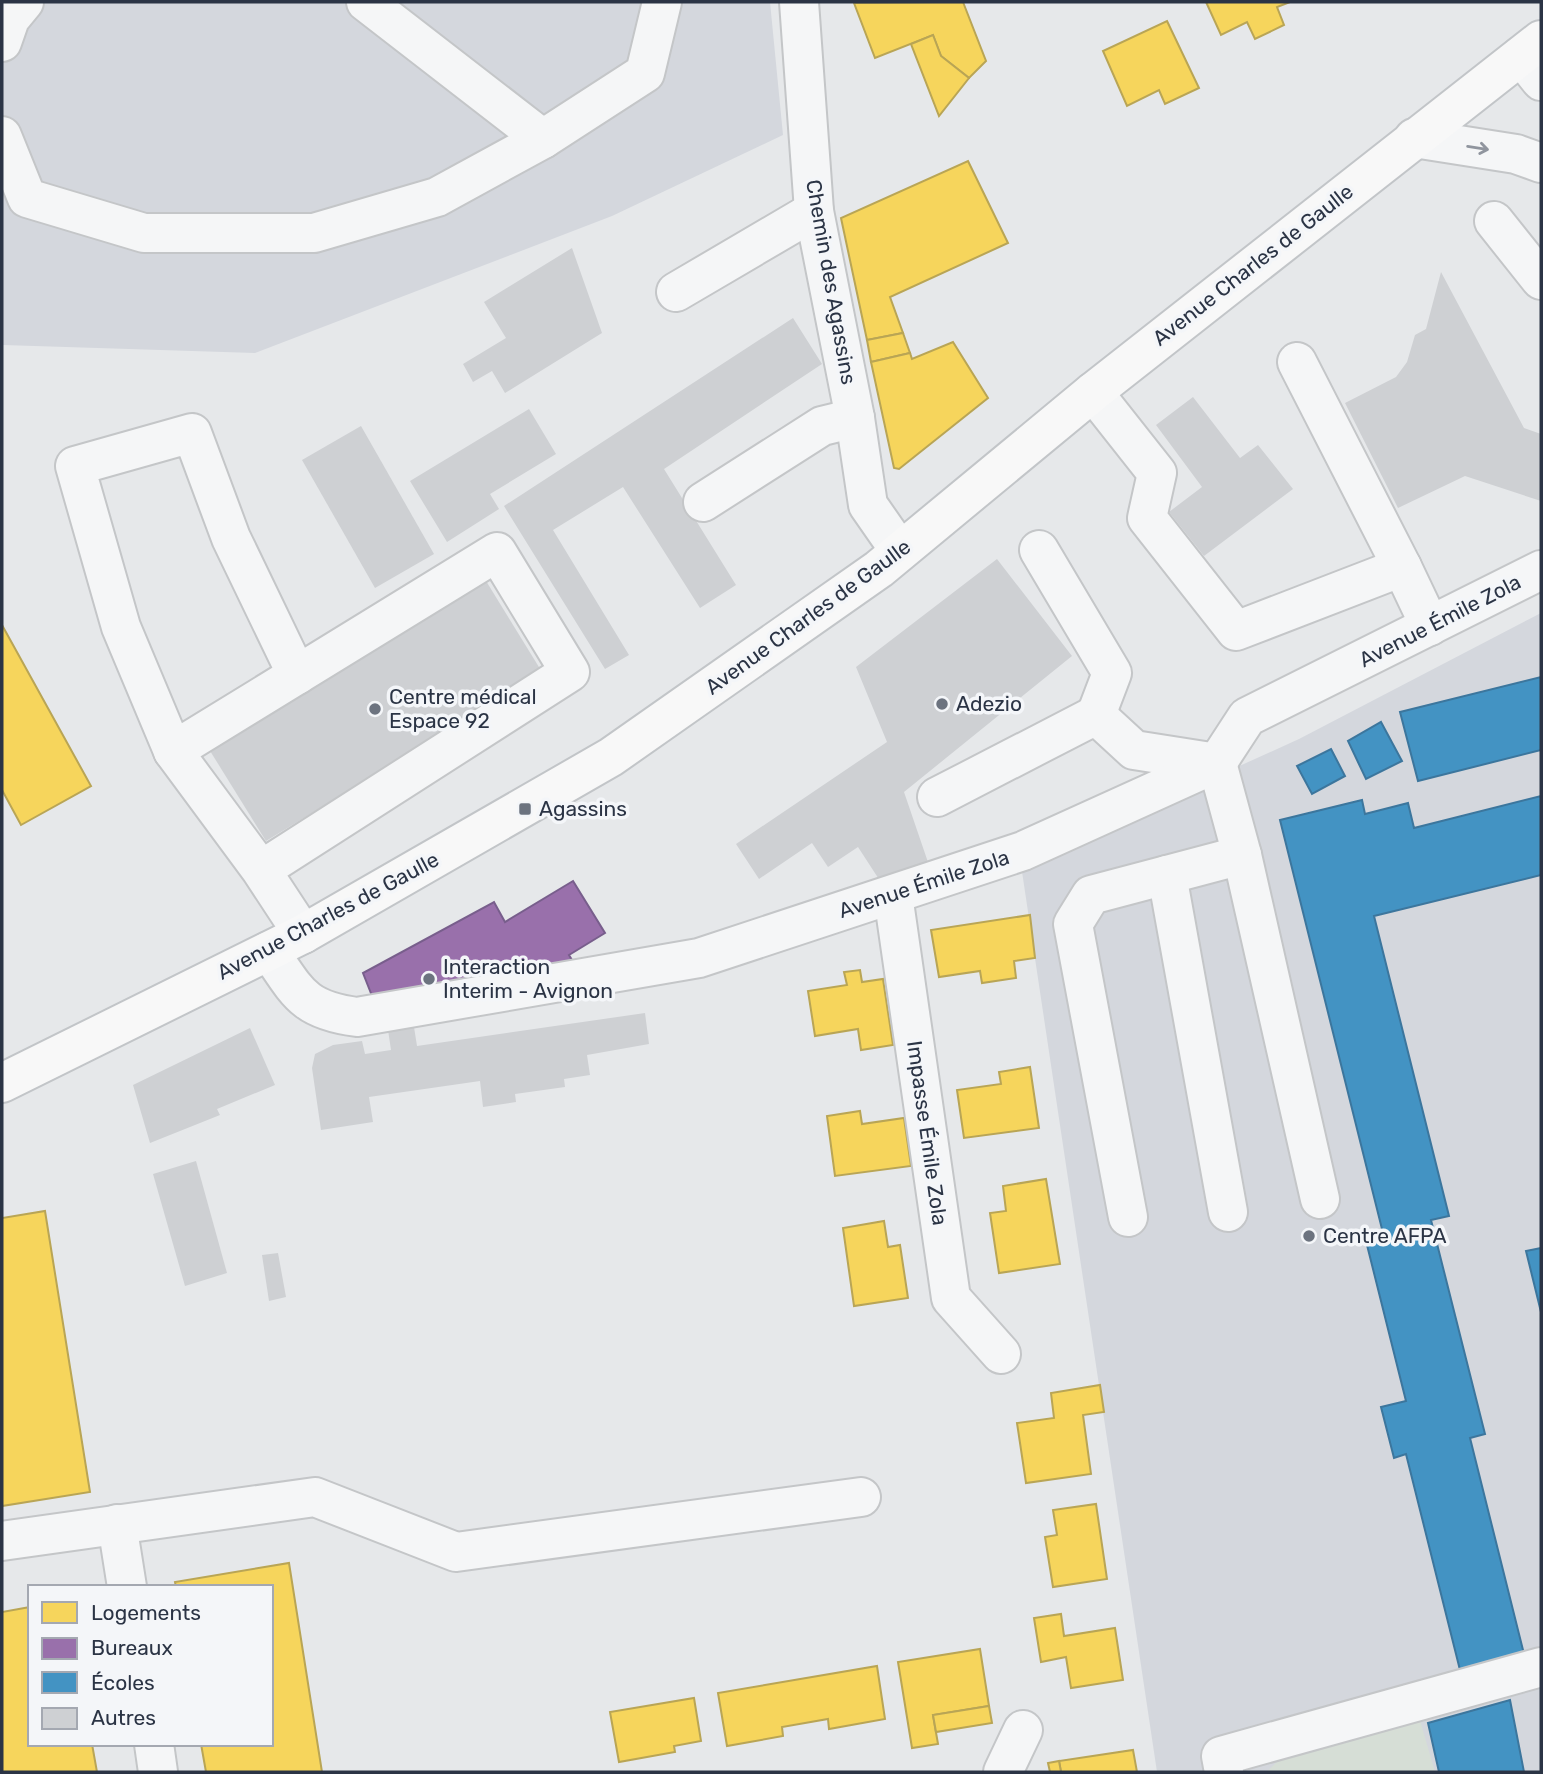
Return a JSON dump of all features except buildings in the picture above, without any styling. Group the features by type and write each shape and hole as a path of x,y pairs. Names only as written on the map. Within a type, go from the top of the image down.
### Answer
{"main road":[{"name":"Avenue Charles de Gaulle","path":"2,1083 303,934 611,757 900,551 1093,392 1414,138 1534,59"}],"street":[{"path":"2,42 10,19 24,2"},
{"path":"366,2 543,139"},
{"path":"2,136 27,198 144,233 314,233 437,197 543,139 645,73 662,2"},
{"name":"Chemin des Agassins","path":"799,2 814,211 855,418 867,505 900,551"},
{"path":"1414,138 1516,154 1541,163"},
{"path":"676,292 814,211"},
{"path":"1494,220 1541,280"},
{"path":"1297,362 1430,626"},
{"path":"1093,392 1157,473 1147,518 1236,631 1402,567"},
{"path":"703,502 822,426 855,418"},
{"path":"298,675 231,538 192,433 75,466 121,627 173,751 261,870 303,934"},
{"path":"937,797 1096,715 1112,673 1039,550"},
{"path":"173,751 497,552 570,672 261,870"},
{"name":"Avenue Émile Zola","path":"269,951 309,1003 327,1013 357,1017 699,958 1023,851 1217,763 1247,717 1541,570"},
{"path":"1096,715 1133,750 1217,763 1242,855 1320,1199"},
{"path":"1128,1217 1073,924 1091,895 1242,855"},
{"path":"1167,875 1228,1212"},
{"name":"Impasse Émile Zola","path":"893,895 951,1298 1001,1354"},
{"path":"2,1541 315,1497 456,1552 861,1497"},
{"path":"117,1524 127,1585"},
{"path":"1224,1772 1221,1756 1541,1667"},
{"path":"1003,1772 1023,1730"},
{"path":"154,1746 159,1772"}],"shaded area":[{"path":"2,2 770,2 783,135 612,216 255,353 3,345"},
{"name":"Centre AFPA","path":"1541,613 1541,1772 1157,1772 1021,865 1299,739"},
{"path":"1419,1717 1435,1772 1267,1772 1297,1749 1316,1742"}],"place":[{"name":"Adezio","path":"942,704"},
{"name":"Centre médical Espace 92","path":"375,709"},
{"name":"Agassins","path":"525,809"},
{"name":"Interaction Interim - Avignon","path":"429,979"},
{"name":"Centre AFPA","path":"1309,1236"}]}
